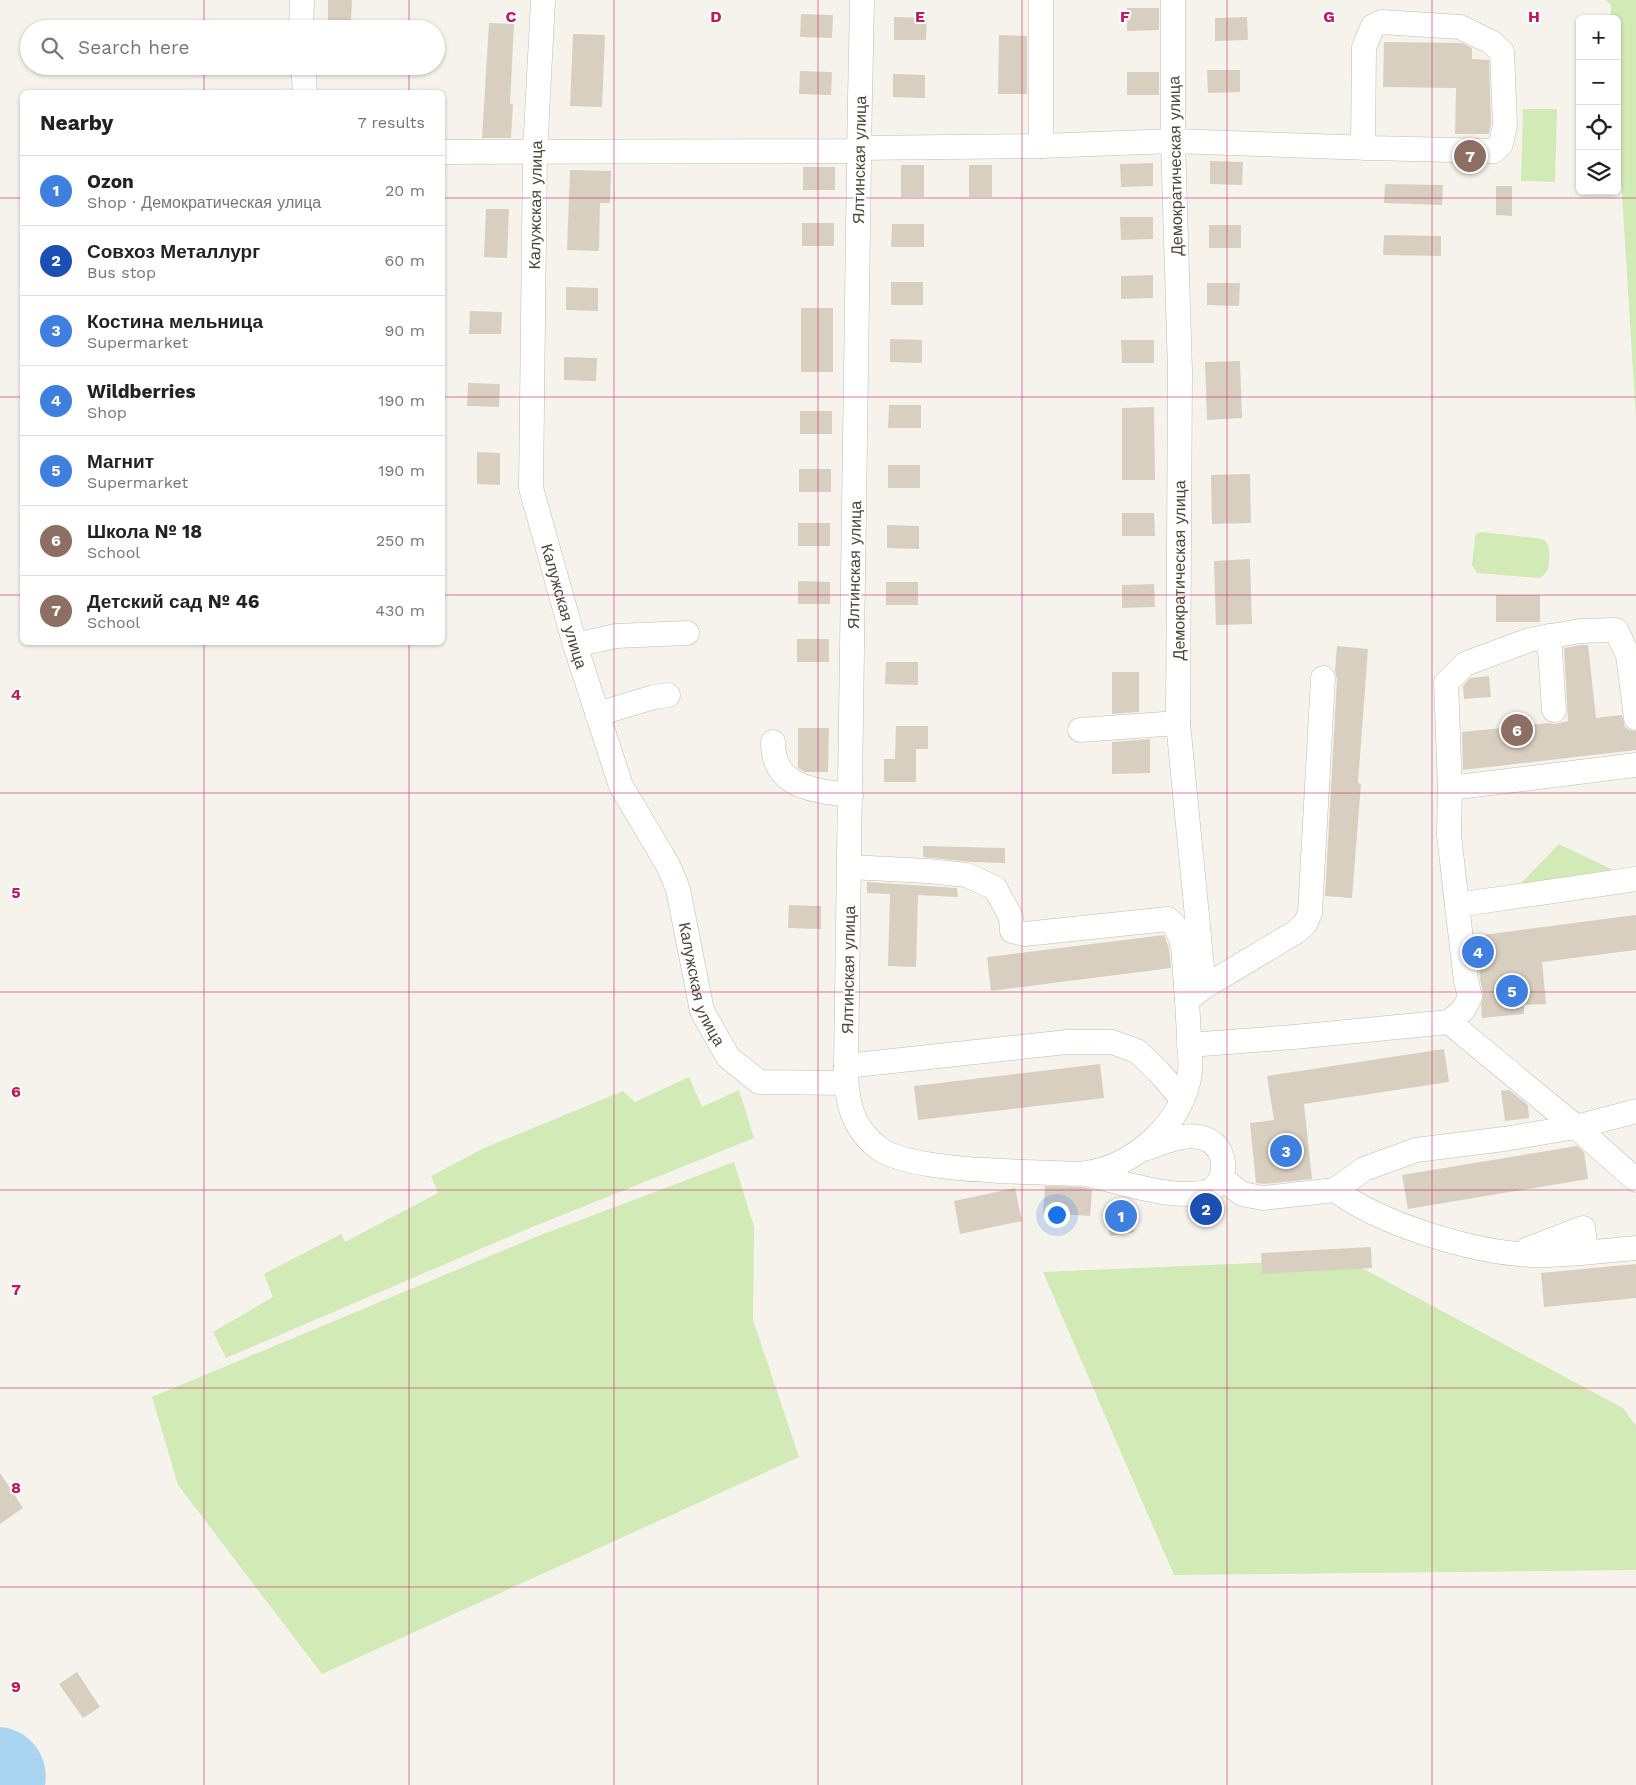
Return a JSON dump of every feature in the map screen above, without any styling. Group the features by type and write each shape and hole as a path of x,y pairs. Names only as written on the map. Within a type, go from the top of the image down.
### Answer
{"street":[{"path":"301,20 302,0"},
{"name":"Калужская улица","path":"543,0 536,153 531,488 575,645 621,786 668,865 678,889 702,1011 728,1057 759,1082 846,1074 1067,1042 1112,1042 1137,1051 1182,1099"},
{"name":"Ялтинская улица","path":"862,0 858,148 846,1074 851,1108 859,1129 881,1150 905,1160 950,1168 1003,1172 1085,1173"},
{"path":"1041,0 1041,146"},
{"name":"Демократическая улица","path":"1141,1150 1167,1127 1182,1099 1190,1072 1189,1045 1195,994 1178,723 1180,371 1173,141 1172,0"},
{"path":"445,152 848,151 858,148 1041,146 1173,141 1364,148 1494,151 1501,144 1505,125 1502,52 1492,42 1460,27 1382,22 1372,26 1364,48 1364,148"},
{"path":"304,75 305,90"},
{"path":"1189,1045 1449,1022 1463,1010 1470,997 1466,981 1450,835 1446,683 1465,664 1529,640 1580,631 1616,630 1628,655 1636,718"},
{"path":"575,645 616,636 687,633"},
{"path":"1550,636 1554,710"},
{"path":"850,868 928,871 967,875 995,888 1011,917 1012,931 1026,934 1168,918 1176,927 1183,945 1195,994 1296,932 1305,924 1310,913 1323,678"},
{"path":"597,714 654,697 668,695"},
{"path":"1080,730 1178,723"},
{"path":"773,742 773,755 779,770 796,784 851,795"},
{"path":"1450,788 1636,765"},
{"path":"1457,905 1636,879"},
{"path":"1449,1022 1576,1127 1636,1180"},
{"path":"1222,1178 1242,1194 1263,1198 1335,1190 1364,1169 1416,1150 1504,1139 1576,1127 1636,1111"},
{"path":"1190,1136 1206,1138 1216,1144 1224,1166 1222,1178 1214,1188 1204,1193 1183,1194 1135,1186 1085,1173 1119,1164 1141,1150 1170,1140 1190,1136"},
{"path":"1335,1190 1348,1199 1412,1229 1461,1243 1514,1254 1547,1255 1636,1248"}],"green space":[{"path":"1606,0 1636,0 1636,419 1621,178 1621,15 1611,15 1611,5"},
{"path":"1523,109 1557,109 1555,182 1521,181"},
{"path":"1477,533 1543,539 1546,541 1549,552 1548,569 1540,578 1477,573 1472,565 1475,537"},
{"path":"1559,844 1619,873 1519,885"},
{"path":"689,1077 702,1107 739,1090 754,1138 520,1232 226,1358 213,1332 273,1297 264,1274 341,1234 345,1242 438,1193 431,1176 484,1148 623,1091 635,1102"},
{"path":"734,1162 754,1227 753,1320 799,1457 322,1674 178,1485 152,1397 533,1238"},
{"path":"1345,1259 1623,1408 1636,1426 1636,1570 1174,1575 1043,1272"}],"water":[{"path":"0,1727 20,1733 35,1746 41,1754 44,1764 46,1774 45,1785 0,1785"}],"building":[{"path":"328,0 352,0 351,20 328,20"},
{"path":"1127,8 1159,8 1159,30 1127,31"},
{"path":"801,14 833,15 832,38 800,37"},
{"path":"894,17 927,18 926,40 894,40"},
{"path":"1247,17 1248,40 1215,41 1215,18"},
{"path":"489,23 514,24 510,104 513,104 511,138 482,138"},
{"path":"573,34 605,35 602,107 570,106"},
{"path":"999,35 1027,36 1027,94 998,94"},
{"path":"1384,42 1462,43 1472,48 1472,59 1489,60 1491,124 1489,134 1455,134 1456,88 1383,87"},
{"path":"1207,70 1240,70 1240,92 1208,93"},
{"path":"800,71 832,72 831,95 799,94"},
{"path":"1127,72 1159,72 1159,95 1127,95"},
{"path":"893,74 925,75 925,98 893,97"},
{"path":"1210,161 1243,162 1242,185 1210,184"},
{"path":"1153,163 1153,186 1121,187 1120,164"},
{"path":"901,165 924,165 924,197 901,197"},
{"path":"969,165 992,165 992,197 969,197"},
{"path":"803,167 835,167 835,190 803,190"},
{"path":"570,170 611,171 610,203 600,203 599,251 567,250"},
{"path":"1385,184 1443,185 1442,205 1384,203"},
{"path":"1496,186 1512,186 1512,216 1496,215"},
{"path":"486,209 509,209 507,258 484,257"},
{"path":"1120,217 1153,217 1153,239 1121,240"},
{"path":"802,223 834,223 834,246 802,246"},
{"path":"892,224 924,224 924,247 891,247"},
{"path":"1209,225 1241,225 1241,248 1209,248"},
{"path":"1384,235 1441,236 1441,256 1383,255"},
{"path":"1153,275 1153,298 1121,299 1121,276"},
{"path":"891,282 923,282 923,305 891,305"},
{"path":"1207,283 1240,283 1239,306 1207,305"},
{"path":"566,287 598,288 598,311 566,310"},
{"path":"801,308 833,308 833,372 801,372"},
{"path":"470,311 502,312 501,334 469,334"},
{"path":"890,339 922,340 922,363 890,362"},
{"path":"1121,340 1154,340 1154,363 1122,363"},
{"path":"564,357 597,358 596,381 564,380"},
{"path":"1240,361 1242,418 1207,420 1205,362"},
{"path":"468,383 500,384 499,407 467,406"},
{"path":"889,405 921,405 921,428 888,428"},
{"path":"1154,407 1155,480 1122,480 1122,408"},
{"path":"800,411 832,411 832,434 800,434"},
{"path":"477,452 500,453 500,485 477,484"},
{"path":"888,465 920,465 920,488 888,488"},
{"path":"799,469 831,469 831,492 799,492"},
{"path":"1250,474 1251,523 1212,524 1211,475"},
{"path":"1122,513 1154,513 1155,536 1122,536"},
{"path":"798,523 830,523 830,546 798,546"},
{"path":"887,525 919,526 919,549 887,548"},
{"path":"1250,559 1252,624 1216,625 1214,561"},
{"path":"798,581 830,582 830,604 798,604"},
{"path":"886,582 918,582 918,605 886,605"},
{"path":"1154,584 1155,607 1122,608 1122,585"},
{"path":"1496,595 1540,595 1540,622 1496,622"},
{"path":"797,639 829,639 829,662 797,662"},
{"path":"1588,645 1596,718 1622,715 1625,727 1636,731 1636,750 1463,770 1462,732 1549,723 1555,724 1568,721 1564,648"},
{"path":"1337,646 1368,649 1358,783 1361,784 1352,898 1325,896 1337,679 1335,671"},
{"path":"886,662 918,662 918,685 885,684"},
{"path":"1112,672 1139,672 1139,712 1112,714"},
{"path":"1489,676 1491,697 1464,699 1463,686 1470,678"},
{"path":"896,726 928,726 928,749 916,749 916,782 884,782 884,759 895,759"},
{"path":"798,728 829,728 828,772 805,772 798,768"},
{"path":"1150,739 1150,773 1112,774 1112,742"},
{"path":"923,846 1005,848 1005,863 923,857"},
{"path":"867,882 957,888 958,897 918,895 916,967 888,966 890,894 867,893"},
{"path":"789,905 821,906 821,929 788,928"},
{"path":"1636,915 1636,950 1542,962 1546,1004 1524,1005 1524,1014 1482,1018 1483,994 1475,936"},
{"path":"1164,935 1169,948 1171,968 991,991 987,957"},
{"path":"1444,1049 1449,1082 1304,1104 1312,1179 1264,1184 1256,1183 1250,1123 1274,1120 1267,1076"},
{"path":"1100,1064 1104,1098 918,1120 914,1086"},
{"path":"1509,1090 1528,1105 1529,1118 1505,1121 1501,1091"},
{"path":"1577,1146 1584,1152 1588,1179 1408,1209 1402,1175"},
{"path":"1045,1186 1083,1187 1092,1190 1090,1216 1043,1213"},
{"path":"1015,1188 1022,1221 960,1234 954,1201"},
{"path":"1130,1202 1134,1232 1110,1236 1105,1206"},
{"path":"1371,1247 1372,1268 1262,1274 1261,1253"},
{"path":"1636,1264 1636,1298 1544,1307 1541,1273"},
{"path":"0,1473 23,1508 0,1524"},
{"path":"77,1672 100,1707 83,1718 59,1684"}],"place":[{"name":"Детский сад № 46","path":"1470,156"},
{"name":"Школа № 18","path":"1517,730"},
{"name":"Wildberries","path":"1478,952"},
{"name":"Магнит","path":"1512,991"},
{"name":"Костина мельница","path":"1286,1151"},
{"name":"Совхоз Металлург","path":"1206,1209"},
{"name":"Ozon","path":"1121,1216"}]}
